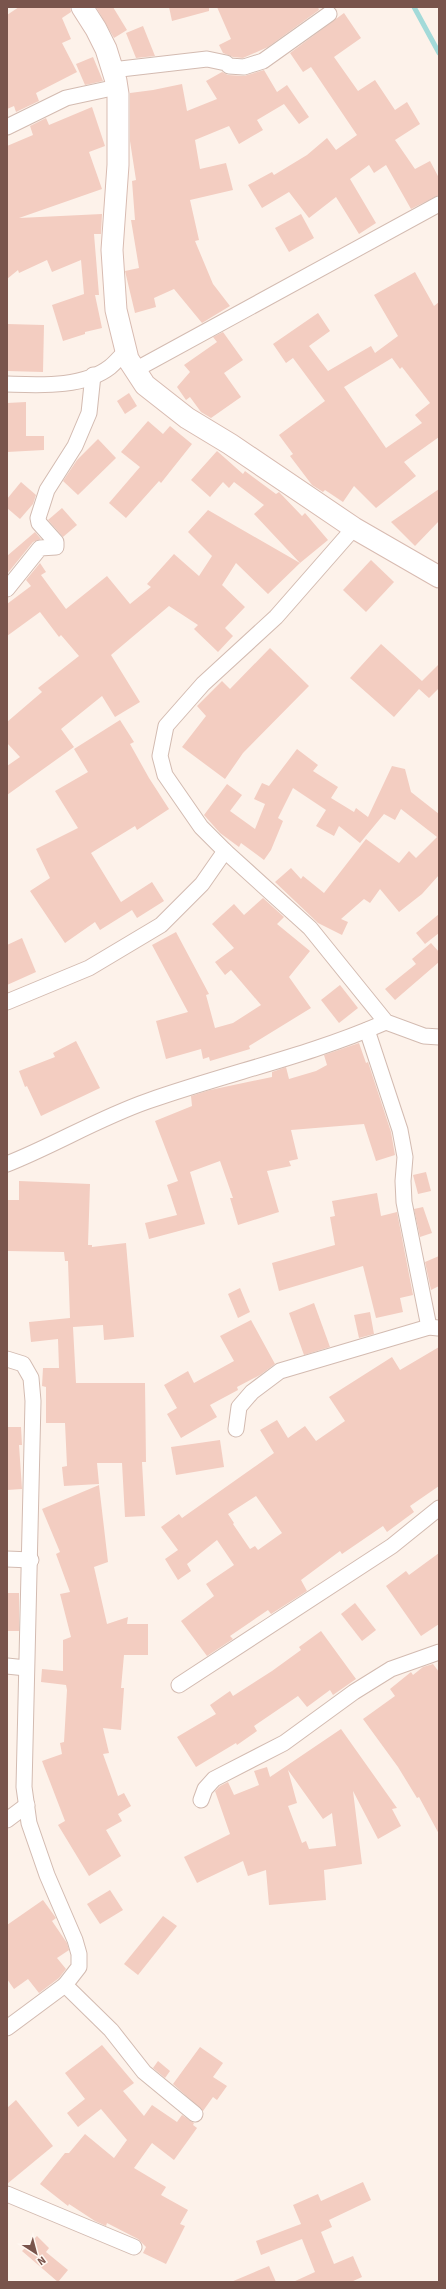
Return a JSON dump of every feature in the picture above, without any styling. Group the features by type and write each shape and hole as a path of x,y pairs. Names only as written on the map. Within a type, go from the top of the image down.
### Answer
{"street":[{"path":"82,7 96,29 115,78 118,165 112,250 116,310 125,352 135,370 145,385 187,418 230,444 354,528 439,577"},
{"path":"7,127 66,98 115,78 207,58 226,63 229,66 244,67 262,61 329,14"},
{"path":"135,370 439,204"},
{"path":"7,384 36,385 81,381 109,368 125,352"},
{"path":"7,589 40,548 56,547 56,542 39,523 38,518 47,490 75,446 89,413 93,375"},
{"path":"354,528 276,617 203,684 166,726 160,756 165,775 201,827 225,851 310,928 386,1022 424,1036 439,1037"},
{"path":"7,1002 89,968 160,925 202,884 225,851"},
{"path":"7,1164 146,1101 225,1076 276,1063 386,1022"},
{"path":"236,1429 239,1407 252,1392 280,1371 434,1327 404,1202 403,1181 405,1157 400,1130 367,1030"},
{"path":"7,1359 23,1364 30,1378 33,1401 31,1560 26,1668 24,1787 29,1823 79,1954 79,1967 65,1985 7,2028"},
{"path":"179,1684 392,1546 439,1508"},
{"path":"7,1559 31,1560"},
{"path":"201,1800 204,1790 214,1779 284,1743 354,1692 391,1669 439,1652"},
{"path":"7,1666 26,1668"},
{"path":"7,1820 27,1805"},
{"path":"65,1985 111,2030 144,2072 195,2114"},
{"path":"7,2194 33,2203 134,2247"}],"building":[{"path":"19,7 70,7 71,12 62,18 71,39 62,43 77,72 36,93 39,101 16,112 14,106 7,109 7,15"},
{"path":"96,7 113,7 127,30 114,38"},
{"path":"169,7 209,7 209,11 172,21"},
{"path":"217,7 318,7 319,10 268,47 243,58 233,57 223,53 219,45 231,39"},
{"path":"344,13 361,38 334,57 358,91 375,80 395,110 407,102 420,124 395,140 415,169 430,161 439,178 439,195 411,209 386,165 374,173 369,165 350,179 376,223 359,234 336,197 309,218 289,192 262,208 248,185 272,172 274,175 307,155 327,138 336,150 357,135 311,67 303,72 290,53"},
{"path":"143,26 155,56 136,58 126,33"},
{"path":"93,57 103,81 85,85 76,64"},
{"path":"264,70 277,92 287,85 309,117 299,124 284,104 257,120 263,130 239,144 229,126 195,140 200,169 226,163 233,190 190,200 199,240 195,241 213,284 230,306 202,323 174,289 154,298 156,307 135,313 125,271 139,268 131,220 135,220 132,181 136,180 130,141 130,93 182,84 187,111 217,99 206,81 222,72 228,75 244,76"},
{"path":"92,107 105,146 89,152 102,189 19,218 102,214 101,234 94,234 99,295 95,295 102,328 85,332 85,334 63,341 52,305 84,294 81,260 52,272 47,260 19,273 18,270 7,279 7,146 33,135 30,126 46,118 49,125"},
{"path":"301,214 314,238 289,252 275,228"},
{"path":"415,272 434,306 439,302 439,437 404,462 416,476 376,508 354,486 343,502 325,490 323,492 312,485 290,456 293,454 279,435 325,401 293,358 286,363 273,344 318,313 330,331 309,346 328,371 371,346 375,353 398,336 374,295","holes":["392,358 400,369 402,367 430,403 415,415 422,423 386,448 344,387"]},
{"path":"7,324 44,325 43,372 7,371"},
{"path":"223,332 243,360 224,373 241,397 211,418 201,412 190,397 186,400 177,387 190,372 184,365 217,342 213,337"},
{"path":"129,393 137,406 125,414 117,401"},
{"path":"26,402 26,436 44,436 44,450 7,452 7,403"},
{"path":"148,421 163,434 170,426 192,444 161,483 159,481 126,518 109,503 140,467 121,452"},
{"path":"98,439 116,458 78,495 63,481 77,460"},
{"path":"217,451 243,474 245,471 276,494 279,492 302,516 305,513 328,540 300,563 254,514 264,505 234,482 229,488 223,482 210,497 191,480"},
{"path":"21,482 36,495 33,504 20,519 7,508 7,499"},
{"path":"439,489 439,521 415,546 391,522"},
{"path":"62,508 77,525 63,537 48,520"},
{"path":"208,510 300,563 268,594 236,563 222,585 245,607 225,628 233,636 218,652 194,629 198,625 169,606 111,655 140,702 115,717 102,696 61,729 74,747 7,795 7,766 20,757 7,743 7,722 42,692 38,688 79,656 61,635 59,637 40,612 7,636 7,604 31,586 26,580 40,563 46,572 41,575 66,609 107,576 130,604 151,587 147,584 174,554 199,576 212,556 188,532"},
{"path":"35,532 41,539 33,542 7,574 7,556"},
{"path":"371,560 394,582 366,612 343,590"},
{"path":"381,644 422,681 439,664 439,688 429,698 419,689 394,717 350,678"},
{"path":"270,648 309,686 243,753 225,779 182,747 206,716 197,706 222,681 230,689"},
{"path":"120,720 134,742 130,744 149,778 169,809 137,830 135,826 91,853 121,902 152,882 164,901 137,918 132,910 100,930 95,922 65,943 30,891 50,878 36,849 78,828 55,791 88,772 74,749"},
{"path":"297,749 318,765 313,771 338,787 331,798 354,812 356,808 368,817 392,766 405,769 411,792 439,814 439,875 422,894 399,912 380,889 370,903 364,899 341,919 348,922 342,935 318,923 275,882 291,868 301,879 303,876 324,893 366,839 399,863 409,851 416,858 437,837 401,809 395,820 384,814 360,843 339,826 334,836 316,826 326,810 293,788 278,818 283,821 271,850 264,860 241,843 239,847 220,833 204,815 227,784 242,795 230,811 255,829 265,804 254,799 262,783 269,786"},
{"path":"263,898 284,917 277,924 310,951 289,977 311,1008 249,1046 250,1049 210,1061 209,1057 203,1059 201,1049 166,1059 156,1021 188,1012 152,945 176,932 209,994 206,995 215,1028 233,1023 261,1005 231,970 225,975 215,962 234,948 212,924 234,904 244,915"},
{"path":"439,914 439,933 425,944 416,933"},
{"path":"22,938 36,972 7,985 7,945"},
{"path":"431,943 439,952 439,962 395,1000 385,989 416,964 412,959"},
{"path":"340,985 358,1008 339,1023 321,1000"},
{"path":"76,1041 100,1088 41,1116 27,1086 25,1087 19,1071 55,1057 53,1053"},
{"path":"359,1043 366,1063 368,1062 391,1132 395,1155 376,1161 364,1124 291,1130 298,1159 289,1161 291,1166 267,1171 279,1212 238,1225 230,1198 233,1198 220,1161 190,1172 205,1224 149,1239 145,1223 177,1215 167,1185 178,1181 155,1121 192,1106 191,1096 210,1090 272,1077 272,1072 286,1067 289,1079 316,1071 327,1065 324,1055"},
{"path":"426,1172 431,1191 418,1194 413,1175"},
{"path":"19,1181 90,1184 88,1245 92,1245 92,1247 126,1243 134,1337 104,1340 103,1325 73,1327 76,1383 145,1383 146,1462 142,1462 145,1516 125,1517 122,1463 97,1463 99,1484 64,1486 62,1467 67,1466 65,1423 46,1423 46,1387 42,1386 43,1368 59,1368 58,1339 31,1342 29,1322 70,1318 68,1261 65,1261 64,1252 7,1251 7,1200 19,1200"},
{"path":"377,1193 381,1216 397,1212 413,1295 400,1298 403,1312 376,1318 363,1266 279,1291 272,1263 335,1245 330,1217 335,1216 332,1201"},
{"path":"423,1207 432,1233 420,1237 414,1209"},
{"path":"439,1256 439,1286 431,1290 425,1262"},
{"path":"240,1288 250,1312 238,1318 228,1294"},
{"path":"314,1303 330,1347 304,1355 289,1313"},
{"path":"370,1312 374,1334 359,1338 354,1315"},
{"path":"251,1320 275,1364 260,1375 237,1387 238,1390 210,1405 217,1417 181,1438 167,1414 177,1408 164,1385 188,1371 194,1383 234,1361 220,1336"},
{"path":"439,1347 439,1486 410,1506 414,1512 387,1532 383,1526 342,1554 340,1551 301,1580 307,1591 271,1614 268,1610 230,1636 233,1639 207,1656 181,1621 214,1596 206,1584 234,1565 217,1540 187,1564 191,1571 178,1580 165,1559 178,1550 161,1527 179,1514 182,1518 274,1453 260,1430 277,1420 288,1438 305,1426 316,1441 345,1421 329,1397 392,1357 400,1370","holes":["256,1496 282,1533 258,1550 255,1546 250,1549 228,1514"]},
{"path":"7,1427 21,1427 22,1445 19,1445 22,1489 7,1490"},
{"path":"220,1440 224,1467 176,1475 171,1447"},
{"path":"99,1485 108,1562 94,1567 107,1624 128,1617 127,1624 148,1624 148,1655 124,1655 121,1688 124,1688 121,1730 103,1728 109,1753 103,1754 118,1796 124,1793 131,1806 118,1814 122,1821 106,1830 121,1856 89,1876 58,1825 65,1821 42,1761 62,1754 60,1743 64,1742 67,1690 66,1685 41,1682 42,1669 63,1671 63,1640 71,1637 60,1594 70,1592 56,1554 60,1552 42,1509"},
{"path":"439,1553 439,1624 421,1636 386,1586 406,1571 409,1575"},
{"path":"7,1593 19,1593 19,1631 7,1631"},
{"path":"355,1603 376,1630 362,1641 341,1614"},
{"path":"321,1631 356,1679 333,1695 330,1690 307,1707 298,1696 254,1726 257,1731 237,1745 236,1743 196,1767 177,1737 216,1714 210,1705 230,1691 233,1696 272,1671 301,1650 299,1647"},
{"path":"433,1664 439,1672 439,1834 419,1797 417,1798 398,1767 363,1719 395,1696 390,1689 411,1672 413,1675 423,1667"},
{"path":"341,1729 397,1808 392,1809 401,1826 378,1839 353,1791 362,1864 324,1870 326,1900 269,1905 266,1870 248,1876 243,1861 197,1883 184,1857 230,1834 215,1791 220,1786 228,1782 234,1795 259,1785 254,1771 267,1767 270,1777","holes":["288,1770 323,1819 332,1813 336,1846 309,1849 306,1841 302,1843 288,1806 297,1803"]},
{"path":"110,1890 123,1910 100,1924 87,1904"},
{"path":"43,1900 56,1918 52,1921 67,1943 69,1950 57,1958 66,1969 59,1978 39,1993 28,1979 14,1989 7,1979 7,1925"},
{"path":"163,1916 177,1926 138,1975 124,1964"},
{"path":"102,2045 134,2083 123,2091 144,2116 152,2105 177,2122 182,2115 194,2123 193,2125 197,2128 174,2160 152,2143 134,2168 166,2187 161,2195 188,2210 180,2224 185,2226 166,2264 143,2253 146,2247 138,2239 107,2223 106,2226 95,2221 69,2204 68,2206 40,2184 65,2153 69,2153 85,2134 114,2158 127,2140 101,2109 78,2127 67,2113 85,2099 65,2073"},
{"path":"200,2047 223,2063 213,2077 227,2086 217,2100 213,2097 203,2111 173,2084"},
{"path":"158,2061 170,2071 165,2078 153,2068"},
{"path":"16,2100 53,2146 7,2184 7,2108"},
{"path":"363,2182 371,2200 329,2220 332,2227 321,2232 334,2264 353,2256 362,2277 351,2282 293,2282 315,2272 302,2239 261,2255 256,2241 301,2224 293,2205 318,2194 321,2201"},
{"path":"37,2236 49,2248 46,2252 68,2270 58,2282 22,2251"},
{"path":"269,2266 276,2282 231,2282"}],"waterway":[{"path":"414,7 439,53"}]}
